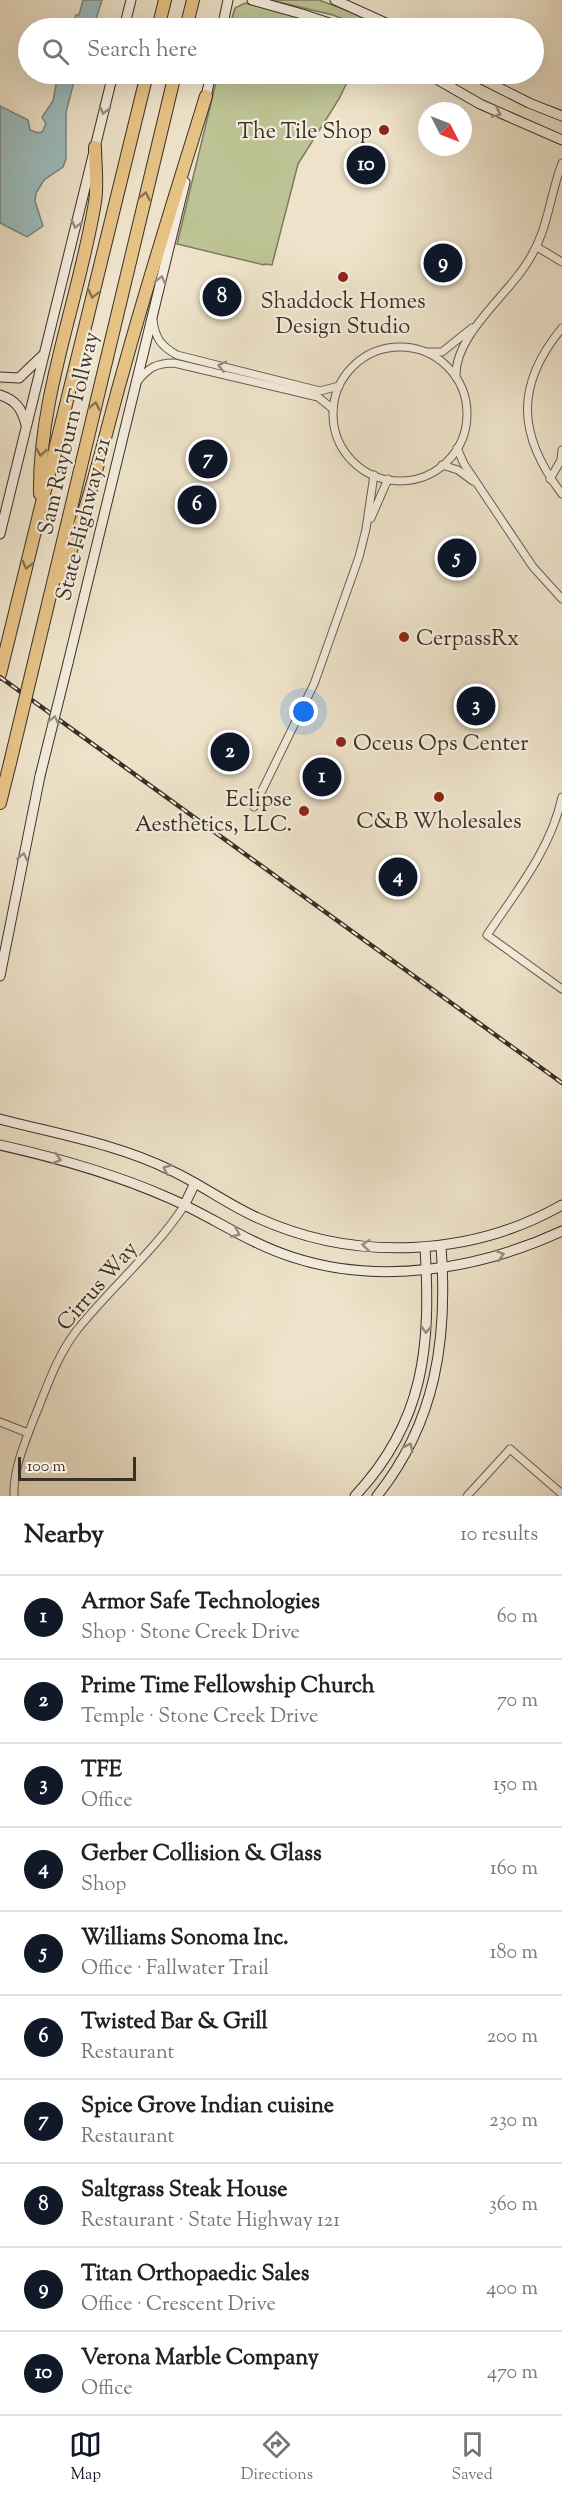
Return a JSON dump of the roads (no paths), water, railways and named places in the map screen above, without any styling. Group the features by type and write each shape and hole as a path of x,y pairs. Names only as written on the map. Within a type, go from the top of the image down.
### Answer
{"highway":[{"path":"160,18 165,0"},
{"path":"188,18 193,0"},
{"name":"Sam Rayburn Tollway","path":"0,674 145,84"},
{"name":"Sam Rayburn Tollway","path":"0,803 173,84"},
{"path":"47,606 68,559 93,482 126,358 206,96"},
{"path":"41,509 39,461 95,199 95,147"}],"main road":[{"path":"126,18 131,0"},
{"path":"224,18 228,0"},
{"path":"252,0 311,18"},
{"path":"335,0 375,18"},
{"path":"0,534 111,84"},
{"name":"State Highway 121","path":"0,976 40,776 209,84"},
{"path":"445,84 480,104 562,140"},
{"path":"492,84 562,116"},
{"path":"0,377 19,378 30,370 44,354"},
{"path":"0,395 15,402 23,412 27,426"},
{"path":"0,1119 117,1149 170,1170 259,1219 311,1236 356,1244 425,1248 479,1240 515,1229 562,1205"},
{"path":"0,1145 109,1174 184,1206 227,1229 292,1257 316,1263 378,1272 443,1268 521,1248 562,1231"},
{"path":"184,1206 195,1183"},
{"path":"377,1496 401,1462 422,1421 435,1379 442,1316 441,1247"},
{"path":"355,1496 389,1454 409,1417 422,1369 424,1350 425,1248"},
{"path":"409,1417 422,1421"}],"street":[{"path":"456,377 457,359 477,325 512,285 537,247 553,200 562,163"},
{"path":"537,247 562,262"},
{"path":"152,315 155,334 163,347 177,355 320,391 339,386"},
{"path":"427,352 445,363 464,392 467,410 466,427 457,448 442,465 411,480 388,479 374,475 355,463 345,452 338,439 333,409 339,386 351,368 367,356 387,348 407,347 427,352 442,352 477,325"},
{"path":"562,328 545,350 533,375 527,402 528,422 534,450 562,494"},
{"path":"135,384 146,370 159,363 174,363 318,397 333,409"},
{"path":"457,448 533,567 562,599"},
{"path":"550,478 561,460 562,450"},
{"path":"442,465 458,470 478,484"},
{"path":"254,807 314,684 366,529 374,488 374,475"},
{"path":"366,529 388,479"},
{"path":"562,797 551,834 536,862 487,935 562,988"},
{"name":"Cirrus Way","path":"14,1496 15,1472 28,1433 62,1352 168,1231 184,1206"},
{"path":"0,1422 28,1433"},
{"path":"467,1496 510,1449 562,1494"}],"water":[{"path":"83,0 102,0 96,18 75,18 76,15 79,15"},
{"path":"56,84 73,84 66,112 66,159 63,167 44,180 36,193 35,201 43,226 27,237 0,223 0,106 28,120 30,130 38,133 42,132 46,124 42,117 53,101"}],"railway":[{"path":"0,677 562,1083"}],"place":[{"name":"The Tile Shop","path":"384,130"},
{"name":"Verona Marble Company","path":"366,165"},
{"name":"Titan Orthopaedic Sales","path":"443,263"},
{"name":"Shaddock Homes Design Studio","path":"343,277"},
{"name":"Saltgrass Steak House","path":"222,297"},
{"name":"Spice Grove Indian cuisine","path":"208,459"},
{"name":"Twisted Bar & Grill","path":"197,505"},
{"name":"Williams Sonoma Inc.","path":"457,558"},
{"name":"CerpassRx","path":"404,637"},
{"name":"TFE","path":"476,706"},
{"name":"Oceus Ops Center","path":"341,742"},
{"name":"Prime Time Fellowship Church","path":"230,752"},
{"name":"Armor Safe Technologies","path":"322,777"},
{"name":"C&B Wholesales","path":"439,797"},
{"name":"Eclipse Aesthetics, LLC.","path":"304,811"},
{"name":"Gerber Collision & Glass","path":"398,877"}]}
